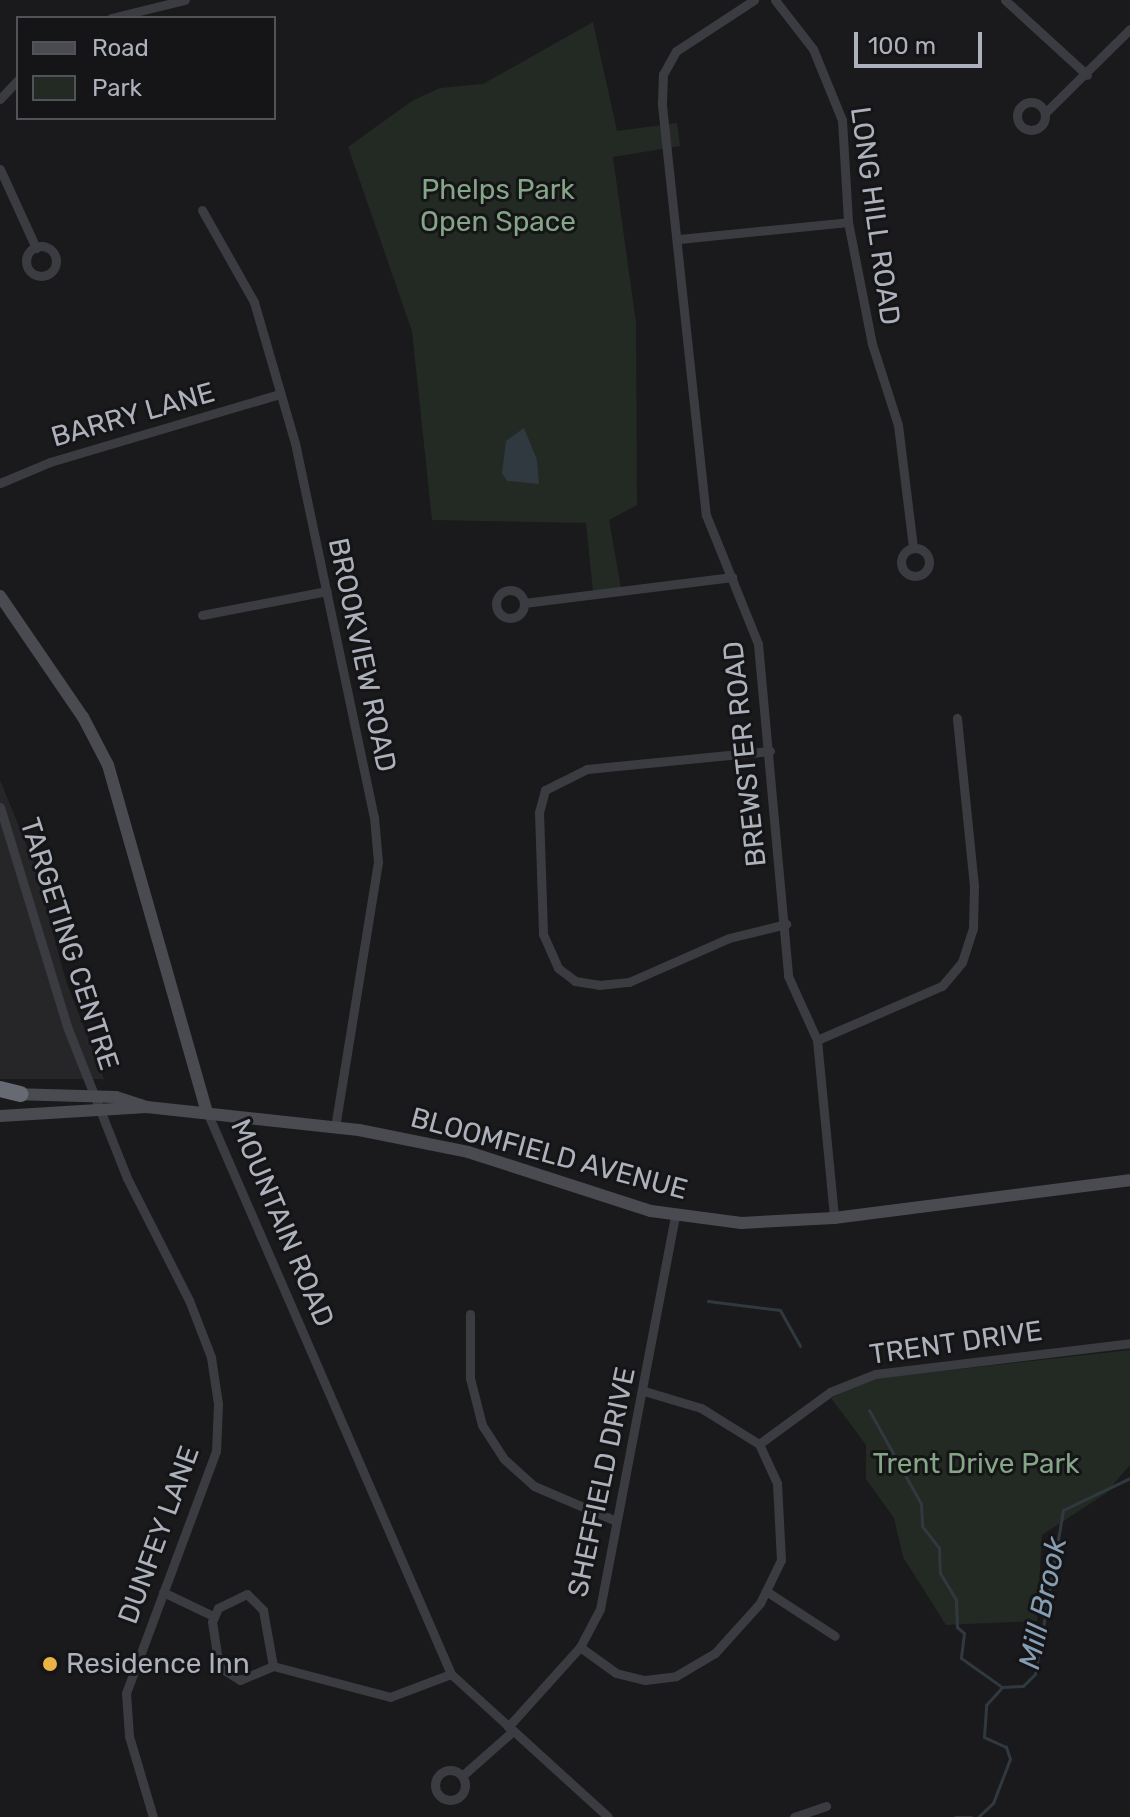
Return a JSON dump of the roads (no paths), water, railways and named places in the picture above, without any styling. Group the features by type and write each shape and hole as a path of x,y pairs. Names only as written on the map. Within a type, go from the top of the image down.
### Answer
{"highway":[{"path":"0,1089 20,1094"}],"main road":[{"name":"MOUNTAIN ROAD","path":"0,596 83,717 108,765 207,1112"},
{"path":"20,1094 22,1115"},
{"name":"BLOOMFIELD AVENUE","path":"0,1095 96,1095 147,1107 335,1127 468,1152 675,1216 741,1223 834,1218 1130,1180"},
{"name":"BLOOMFIELD AVENUE","path":"0,1116 103,1113 147,1107"}],"street":[{"path":"119,16 185,0"},
{"name":"BREWSTER ROAD","path":"754,0 676,51 663,74 706,515 758,644 786,924 788,976 817,1040 834,1218"},
{"name":"LONG HILL ROAD","path":"775,0 813,49 833,88 842,120 848,222 872,344 898,425 913,548"},
{"path":"1005,0 1087,75"},
{"path":"1045,113 1087,75 1130,29"},
{"path":"0,99 16,82"},
{"path":"0,169 36,248"},
{"name":"BROOKVIEW ROAD","path":"202,210 241,271 280,394 327,591 378,862 335,1127"},
{"path":"679,239 848,222"},
{"name":"BARRY LANE","path":"0,483 50,462 280,394"},
{"path":"524,603 732,577"},
{"path":"202,615 327,591"},
{"path":"817,1040 942,986 962,962 973,929 974,886 957,718"},
{"path":"770,751 587,769 545,790 539,812 543,934 558,968 575,981 599,985 629,982 729,938 786,924"},
{"name":"TARGETING CENTRE","path":"0,807 36,910 62,1012 96,1095"},
{"name":"DUNFEY LANE","path":"96,1095 127,1178 189,1300 211,1357 218,1404 216,1451 131,1672 126,1704 153,1817"},
{"name":"MOUNTAIN ROAD","path":"207,1112 451,1674 605,1816"},
{"name":"SHEFFIELD DRIVE","path":"462,1776 510,1729 580,1647 600,1609 675,1216"},
{"path":"470,1314 470,1378 482,1425 504,1459 534,1486 616,1521"},
{"name":"TRENT DRIVE","path":"759,1444 830,1392 875,1374 1130,1343"},
{"path":"580,1647 616,1673 645,1680 676,1676 715,1653 766,1591 781,1560 783,1521 777,1483 759,1444 701,1408 644,1391"},
{"path":"766,1591 835,1636"},
{"path":"163,1592 213,1616"},
{"path":"213,1616 231,1598 256,1598 273,1666"},
{"path":"213,1616 223,1673 240,1680 273,1666 390,1697 451,1674"},
{"path":"794,1817 826,1806"}],"waterway":[{"path":"708,1301 780,1310 800,1346"},
{"path":"869,1410 921,1504 922,1526 939,1548 940,1573 956,1600 957,1627 964,1633 961,1658 1002,1687"},
{"name":"Mill Brook","path":"978,1817 993,1803 1010,1759 1006,1747 984,1737 986,1705 1002,1687 1023,1686 1035,1674 1063,1510 1130,1478"},
{"name":"Mill Brook","path":"955,1817 971,1817"}],"place":[{"name":"Residence Inn","path":"50,1664"}],"park label":[{"name":"Phelps Park Open Space","path":"498,206"},
{"name":"Trent Drive Park","path":"976,1464"}]}
